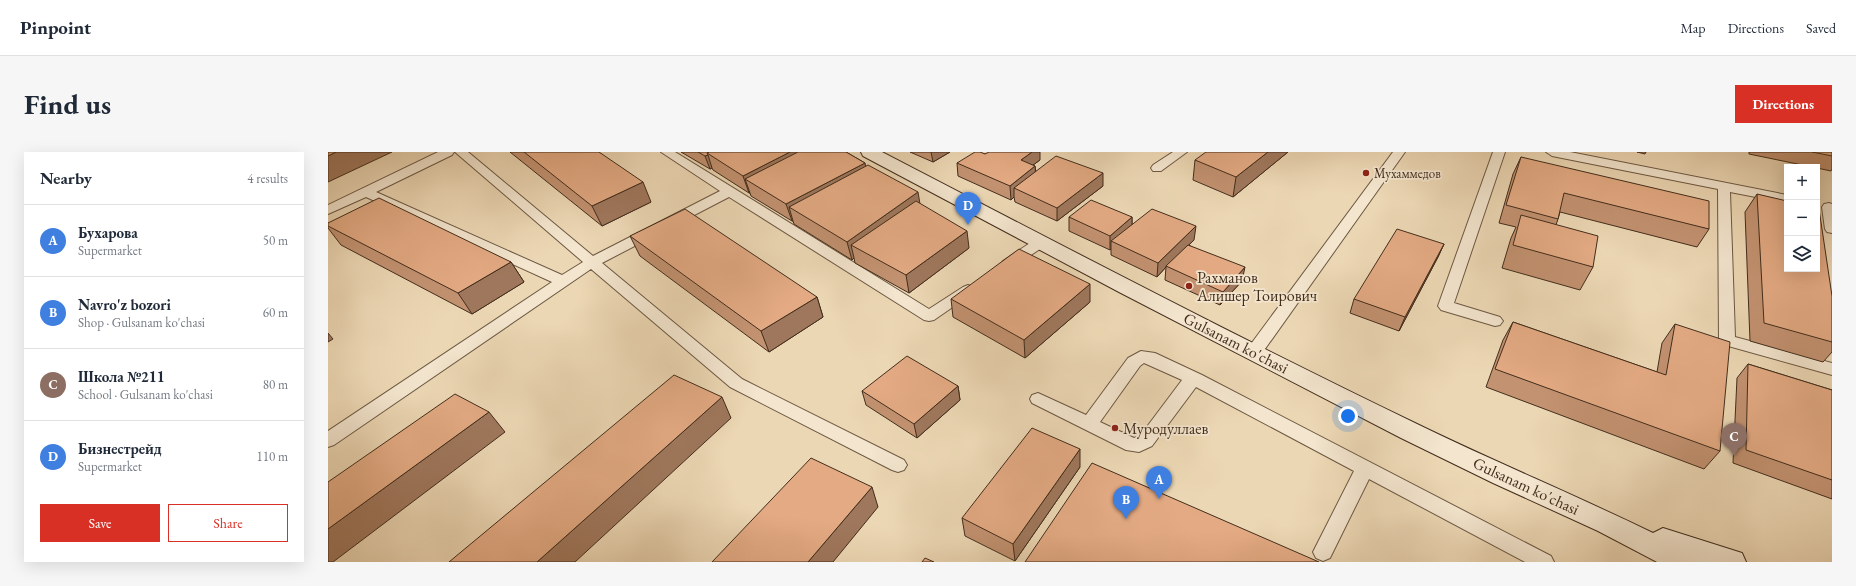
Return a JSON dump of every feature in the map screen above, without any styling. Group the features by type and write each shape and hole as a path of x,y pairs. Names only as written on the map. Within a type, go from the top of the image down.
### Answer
{"main road":[{"name":"Gulsanam ko'chasi","path":"869,152 1254,352 1416,434 1502,476 1607,523 1683,562"},
{"name":"Gulsanam ko'chasi","path":"1607,523 1732,562"}],"lane":[{"path":"328,210 448,152"},
{"path":"461,152 736,383 898,465"},
{"path":"667,152 929,316 982,281"},
{"path":"1157,168 1181,152"},
{"path":"1254,352 1399,152"},
{"path":"1495,321 1446,306 1499,152"},
{"path":"1552,152 1784,198"},
{"path":"1724,187 1727,340 1832,370"},
{"path":"328,440 592,262 730,191"},
{"path":"366,192 564,282"},
{"path":"1826,206 1832,229"},
{"path":"995,272 1041,242"},
{"path":"1089,424 1134,362 1141,357 1149,357 1196,379 1544,562"},
{"path":"1038,399 1132,445 1139,445 1146,441 1188,384 1196,379"},
{"path":"1323,552 1365,468"}],"building":[{"path":"328,152 336,152 328,156"},
{"path":"524,152 599,152 643,182 592,206"},
{"path":"698,152 709,152 707,153 708,155 705,156"},
{"path":"790,152 743,176 707,153"},
{"path":"798,152 846,152 865,163 786,204 745,179"},
{"path":"975,152 985,154 989,152 1032,152 1021,160 1035,166 1010,186 957,163"},
{"path":"1206,152 1268,152 1236,177 1195,160"},
{"path":"1812,152 1832,152 1832,156"},
{"path":"1056,156 1103,173 1057,208 1014,188"},
{"path":"1521,157 1709,201 1709,229 1564,193 1558,219 1506,205"},
{"path":"868,165 918,192 847,242 789,207"},
{"path":"1757,194 1784,200 1784,272 1820,272 1820,216 1832,296 1832,342 1764,323"},
{"path":"379,198 511,262 458,293 328,226 328,223"},
{"path":"1091,200 1132,217 1110,236 1069,217"},
{"path":"916,201 967,231 906,275 851,245"},
{"path":"685,209 817,297 761,331 630,236"},
{"path":"1152,209 1196,226 1158,263 1111,241"},
{"path":"1521,215 1598,236 1593,267 1513,245"},
{"path":"1397,229 1444,244 1405,317 1354,299"},
{"path":"1188,245 1245,267 1223,292 1166,266"},
{"path":"1019,249 1090,284 1024,340 951,299"},
{"path":"1513,322 1666,375 1675,324 1730,342 1720,451 1495,369"},
{"path":"907,356 958,386 914,424 862,391"},
{"path":"1748,364 1832,390 1832,480 1746,450"},
{"path":"674,375 722,397 537,562 449,562"},
{"path":"455,394 489,412 328,529 328,482"},
{"path":"1032,428 1080,449 1013,544 962,518"},
{"path":"811,458 872,487 808,562 712,562"},
{"path":"1092,463 1319,562 1025,562"},
{"path":"925,558 934,562 922,562"}],"place":[{"name":"Мухаммедов","path":"1366,173"},
{"name":"Бизнестрейд","path":"968,225"},
{"name":"Рахманов Алишер Тоирович","path":"1189,286"},
{"name":"Муродуллаев","path":"1115,428"},
{"name":"Школа №211","path":"1734,456"},
{"name":"Бухарова","path":"1159,499"},
{"name":"Navro'z bozori","path":"1126,519"}]}
